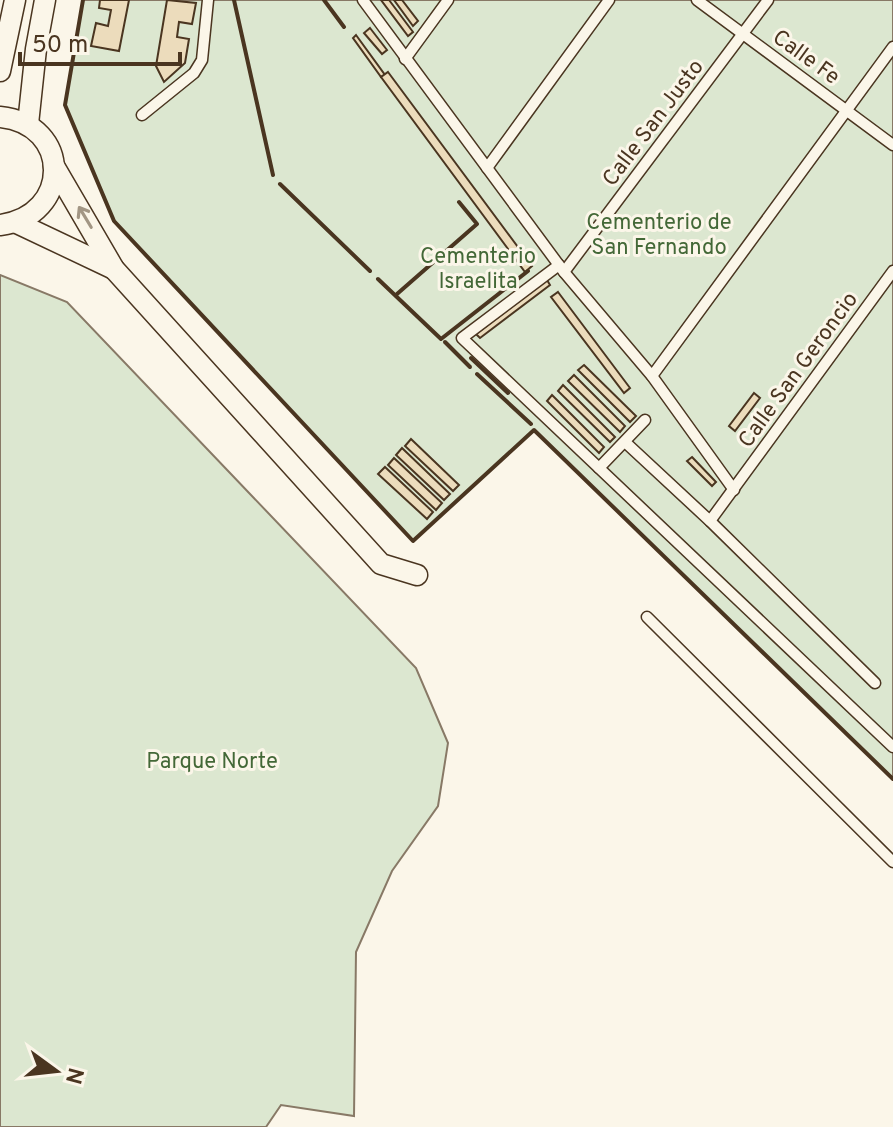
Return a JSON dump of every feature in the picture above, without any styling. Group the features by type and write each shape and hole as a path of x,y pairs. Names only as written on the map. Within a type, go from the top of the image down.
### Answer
{"street":[{"path":"0,71 15,0"},
{"path":"28,124 45,0"},
{"path":"0,117 28,124 46,142 54,166 114,269 381,564 417,575"},
{"path":"8,224 33,215 46,201 53,184 54,166"},
{"path":"8,224 114,269"}],"lane":[{"path":"142,115 194,73 202,60 208,0"},
{"path":"363,0 561,269 652,376 734,490"},
{"path":"405,59 448,0"},
{"path":"487,168 609,0"},
{"name":"Calle Fe","path":"697,0 893,145"},
{"name":"Calle San Justo","path":"599,468 462,338 561,269 768,0"},
{"path":"652,376 893,47"},
{"name":"Calle San Geroncio","path":"710,521 893,271"},
{"path":"645,420 599,468 893,747"},
{"path":"625,442 875,683"},
{"path":"647,617 893,862"}],"green space":[{"name":"Cementerio de San Fernando","path":"83,0 893,0 893,779 534,430 413,541 114,221 65,105"},
{"name":"Parque Norte","path":"0,275 67,302 416,668 448,743 438,806 392,871 356,952 354,1116 281,1105 266,1127 0,1127"}],"building":[{"path":"100,0 129,0 119,51 91,46 96,23 108,26 111,10 99,8"},
{"path":"167,0 196,3 192,24 179,22 177,37 189,39 185,63 164,82 156,66"},
{"path":"381,0 389,0 413,32 408,36"},
{"path":"394,0 402,0 418,21 413,26"},
{"path":"370,28 387,50 382,54 364,33"},
{"path":"356,35 385,75 381,77 353,38"},
{"path":"388,72 532,266 525,272 381,77"},
{"path":"547,280 550,285 480,338 476,334"},
{"path":"558,292 630,388 624,393 551,297"},
{"path":"584,365 636,416 630,422 578,370"},
{"path":"574,375 625,426 620,432 568,381"},
{"path":"563,385 615,437 610,442 558,391"},
{"path":"754,393 760,398 735,431 729,426"},
{"path":"552,395 604,447 599,453 547,401"},
{"path":"411,439 459,485 453,491 405,446"},
{"path":"402,448 450,494 444,500 396,455"},
{"path":"692,457 716,482 712,486 687,461"},
{"path":"394,458 442,503 436,510 388,465"},
{"path":"385,467 433,512 427,519 378,474"}],"wall":[{"path":"83,0 65,105 114,221 413,541 534,430 893,779"},
{"path":"234,0 273,175"},
{"path":"324,0 344,27"},
{"path":"280,184 370,271"},
{"path":"397,294 477,224 459,202"},
{"path":"378,279 441,339 528,271"},
{"path":"445,342 470,367"},
{"path":"471,358 508,393"},
{"path":"477,374 531,424"}],"park label":[{"name":"Cementerio Israelita","path":"478,268"}]}
